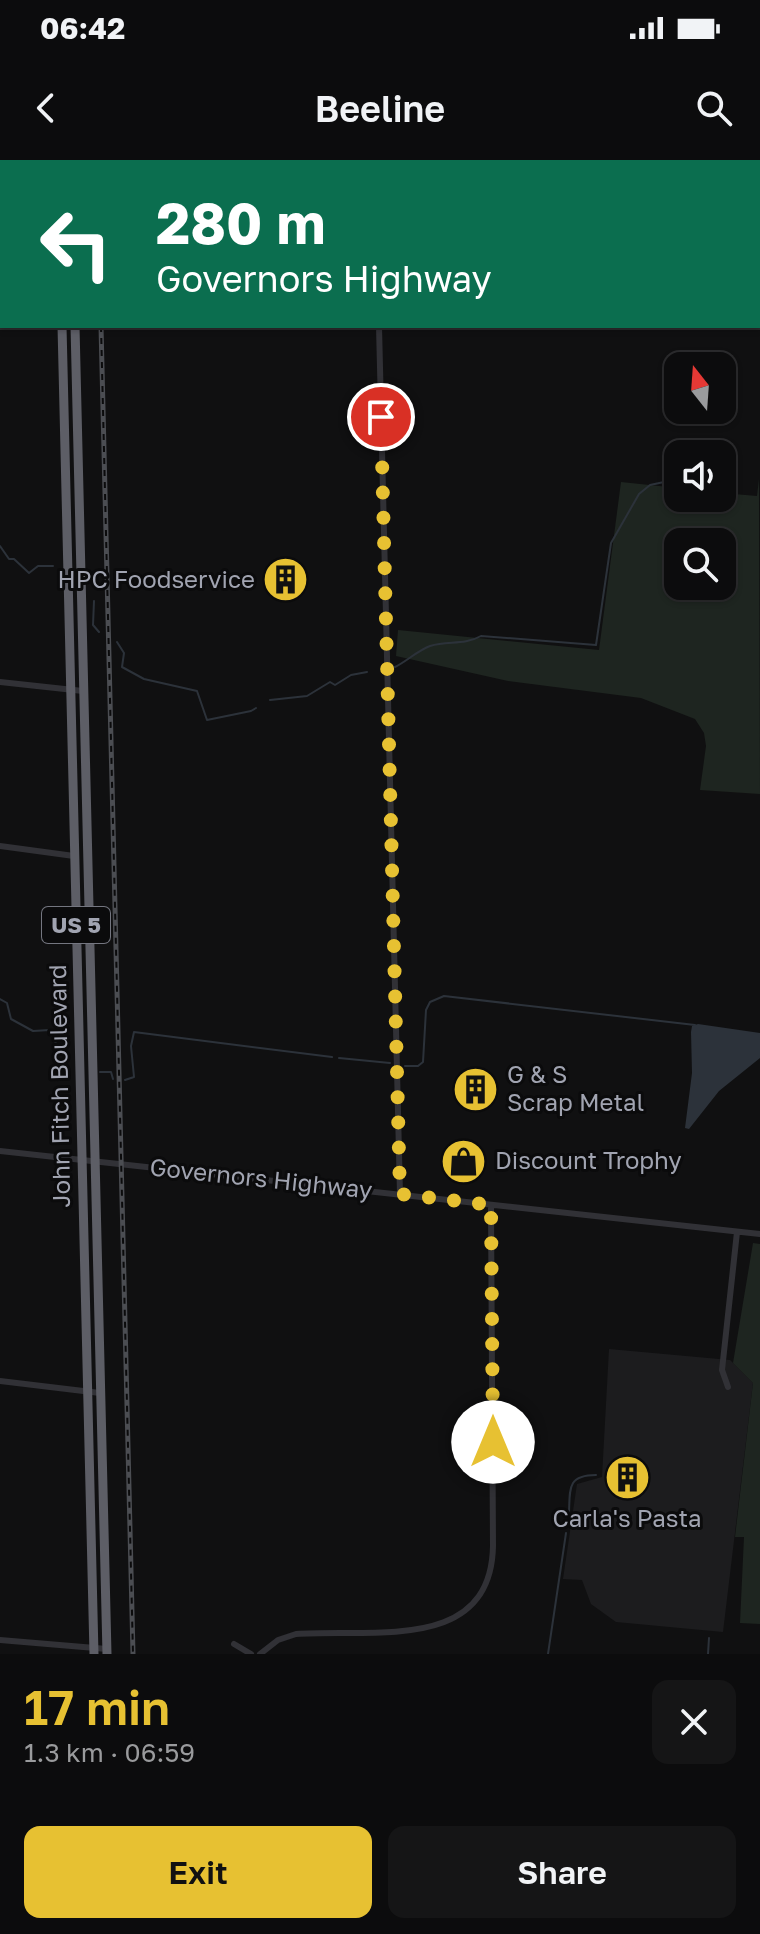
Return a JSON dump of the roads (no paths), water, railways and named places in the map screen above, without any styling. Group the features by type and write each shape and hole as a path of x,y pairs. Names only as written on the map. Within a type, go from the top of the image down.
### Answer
{"highway":[{"name":"John Fitch Boulevard","path":"62,328 94,1652"},
{"name":"John Fitch Boulevard","path":"75,328 107,1652"}],"street":[{"path":"379,328 400,1194"},
{"path":"0,682 83,691"},
{"path":"0,846 74,856"},
{"name":"Governors Highway","path":"0,1151 760,1234"},
{"path":"260,1654 277,1641 296,1634 418,1631 440,1627 466,1612 485,1588 491,1571 493,1546 491,1205"},
{"path":"728,1387 722,1370 737,1232"},
{"path":"0,1381 100,1393"},
{"path":"0,1640 107,1652"},
{"path":"234,1644 251,1654"}],"waterway":[{"path":"395,667 430,646 468,641 481,636 596,645 611,543 639,494 650,485 664,482"},
{"path":"0,546 9,559 14,559 29,573 38,566 53,566"},
{"path":"94,601 93,625 99,632"},
{"path":"117,642 124,653 122,667 144,679 197,691 207,720 256,708"},
{"path":"270,700 307,696 330,682 335,685 351,675 367,672"},
{"path":"405,1066 418,1066 423,1062 426,1010 430,1002 444,996 695,1025"},
{"path":"0,999 7,1003 11,1019 33,1031 50,1030 57,1046 67,1052"},
{"path":"125,1080 134,1077 131,1046 134,1032 332,1057"},
{"path":"339,1058 390,1063"},
{"path":"100,1072 111,1072 113,1079"},
{"path":"569,1513 572,1485 580,1478 596,1475"},
{"path":"548,1654 566,1533"},
{"path":"708,1654 709,1638"}],"railway":[{"path":"101,328 133,1654"}],"place":[{"name":"HPC Foodservice","path":"286,580"},
{"name":"G & S Scrap Metal","path":"476,1089"},
{"name":"Discount Trophy","path":"464,1161"},
{"name":"Carla's Pasta","path":"627,1477"}]}
